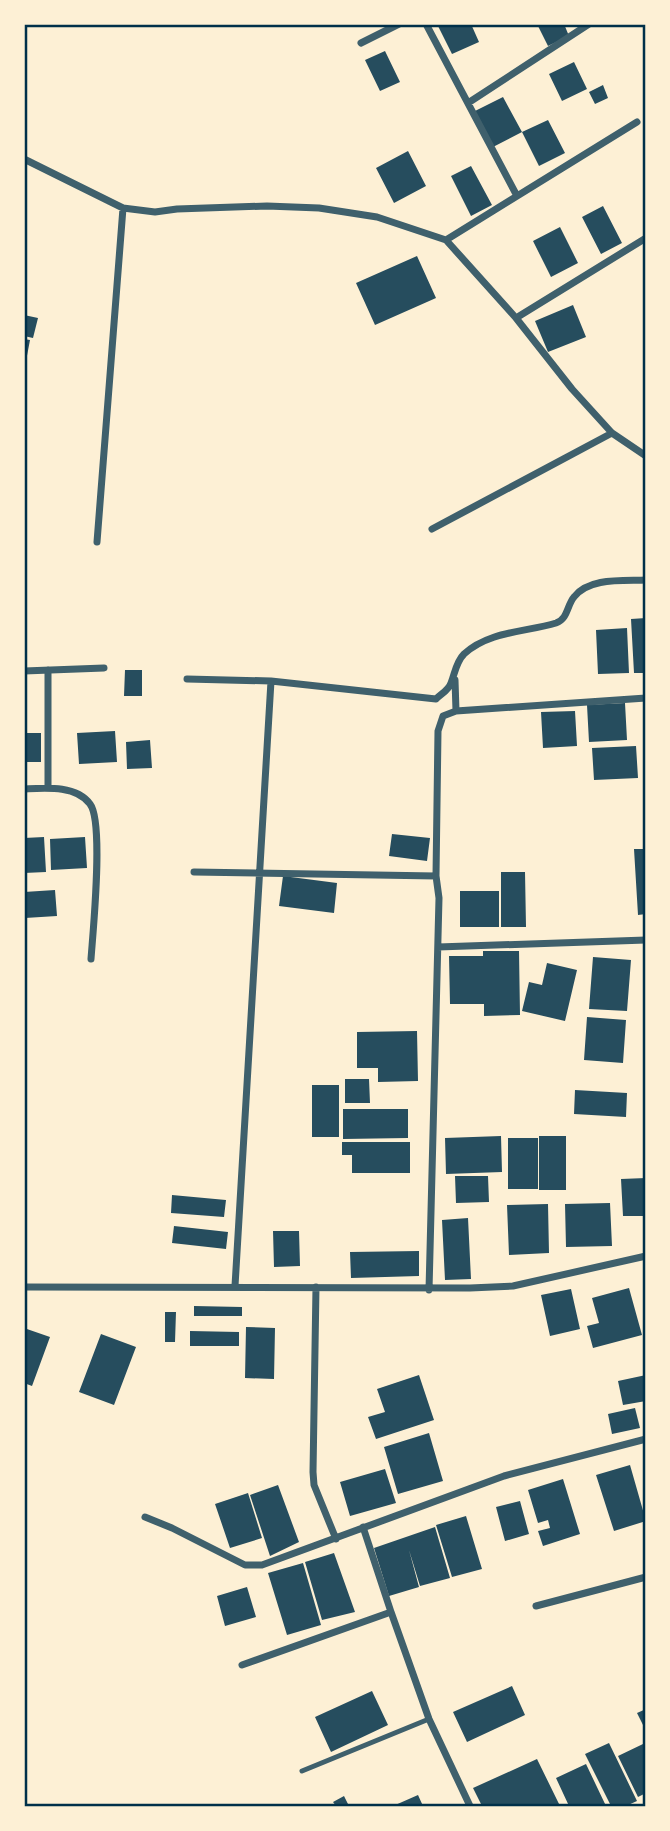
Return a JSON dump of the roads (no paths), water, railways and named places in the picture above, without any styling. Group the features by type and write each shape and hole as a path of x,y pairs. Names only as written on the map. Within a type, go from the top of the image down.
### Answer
{"street":[{"path":"361,43 399,24"},
{"path":"426,24 517,196"},
{"path":"468,103 589,24"},
{"path":"446,240 637,122"},
{"path":"25,163 123,208 155,212 241,207 319,208 377,217 446,240 516,318 572,389 612,432 646,456"},
{"path":"97,542 123,208"},
{"path":"516,318 646,238"},
{"path":"432,528 612,432"},
{"path":"187,679 271,681 436,699 451,686 454,670 464,654 488,640 559,622 568,612 573,597 585,587 606,582 646,580"},
{"path":"24,671 104,668"},
{"path":"48,670 48,788"},
{"path":"454,670 456,710"},
{"path":"236,1286 271,681"},
{"path":"429,1290 439,898 436,876 438,731 443,716 456,710 646,698"},
{"path":"24,789 48,788 76,792 90,804 94,816 96,860 91,959"},
{"path":"194,872 436,876"},
{"path":"438,947 646,940"},
{"path":"24,1287 236,1286 429,1290 513,1286 646,1256"},
{"path":"316,1287 314,1485 336,1539"},
{"path":"145,1517 244,1564 261,1565 504,1476 646,1438"},
{"path":"363,1527 429,1718 470,1807"},
{"path":"536,1605 646,1577"},
{"path":"242,1665 391,1612"}],"lane":[{"path":"302,1770 429,1718"}]}
